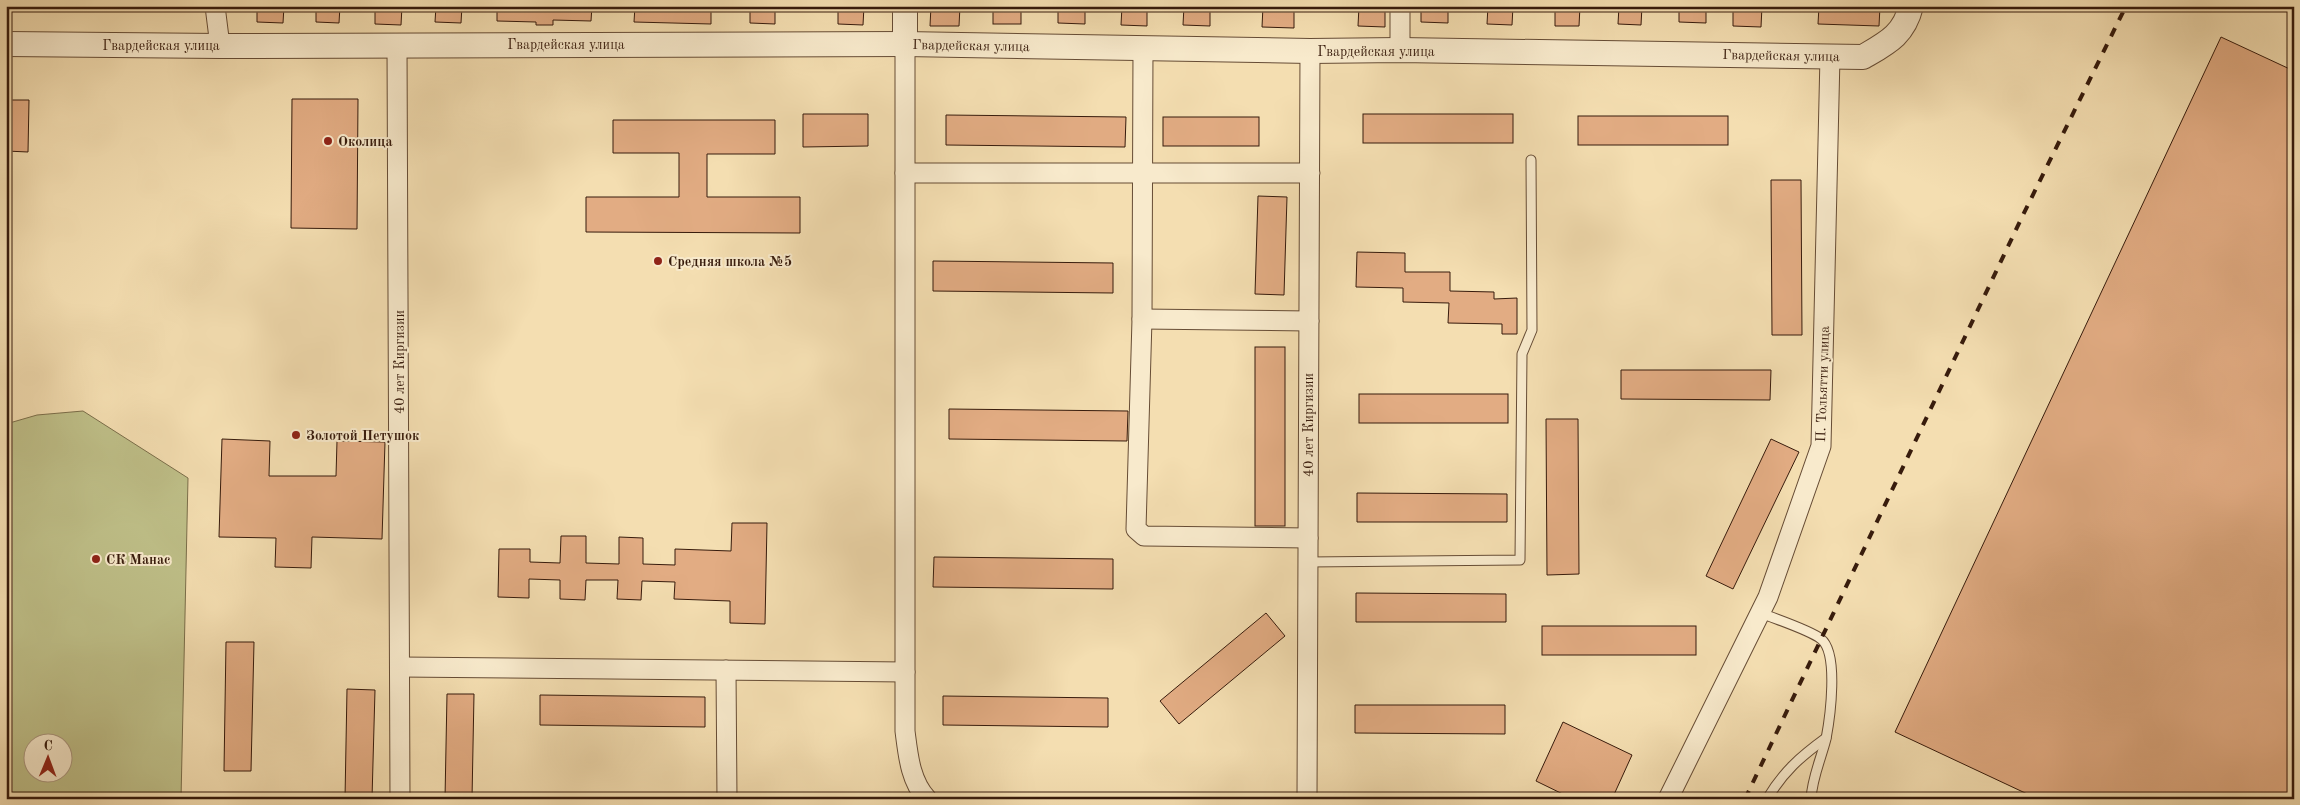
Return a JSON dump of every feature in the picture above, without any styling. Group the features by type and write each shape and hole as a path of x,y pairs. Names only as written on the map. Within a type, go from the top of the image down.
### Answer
{"street":[{"path":"216,6 220,46"},
{"path":"905,6 905,731 909,763 922,793 927,799"},
{"path":"1400,6 1400,50"},
{"name":"Гвардейская улица","path":"6,44 220,46 905,44 1310,51 1400,50 1863,57 1890,42 1907,22 1911,6"},
{"name":"40 лет Киргизии","path":"398,45 400,799"},
{"path":"1143,48 1142,319 1134,525 1139,534 1144,536 1308,538"},
{"name":"40 лет Киргизии","path":"1307,799 1310,51"},
{"name":"П. Тольятти улица","path":"1668,799 1768,597 1821,446 1830,56"},
{"path":"905,173 1310,174"},
{"path":"1142,319 1309,321"},
{"path":"400,667 905,672"},
{"path":"726,670 727,799"}],"lane":[{"path":"1308,562 1520,560 1522,354 1532,330 1531,160"},
{"path":"1761,613 1821,639 1828,649 1833,667 1826,738 1812,787 1812,799"},
{"path":"1767,799 1776,783 1792,764 1826,738"}],"green space":[{"name":"СК Манас","path":"83,411 188,478 181,799 6,799 6,424 37,415"}],"building":[{"path":"257,6 284,6 283,23 257,22"},
{"path":"316,6 340,6 339,23 316,22"},
{"path":"375,6 402,6 401,25 375,24"},
{"path":"436,6 462,6 461,23 435,22"},
{"path":"497,6 592,6 591,21 553,20 553,25 536,25 536,22 497,21"},
{"path":"635,6 711,6 711,24 634,22"},
{"path":"750,6 775,6 775,24 750,23"},
{"path":"838,6 864,6 863,25 838,24"},
{"path":"931,6 960,6 959,26 930,26"},
{"path":"993,6 1021,6 1021,24 993,24"},
{"path":"1058,6 1085,6 1085,24 1058,23"},
{"path":"1122,6 1147,6 1147,26 1121,25"},
{"path":"1184,6 1210,6 1210,26 1183,25"},
{"path":"1263,6 1294,6 1294,28 1262,27"},
{"path":"1359,6 1385,6 1385,27 1358,26"},
{"path":"1421,6 1448,6 1448,23 1421,22"},
{"path":"1488,6 1513,6 1512,25 1487,24"},
{"path":"1555,6 1580,6 1579,26 1555,26"},
{"path":"1619,6 1642,6 1641,25 1618,24"},
{"path":"1679,6 1706,6 1706,23 1679,22"},
{"path":"1733,6 1762,6 1761,27 1733,26"},
{"path":"1819,6 1880,6 1879,26 1818,24"},
{"path":"2221,37 2294,71 2294,799 2038,799 1895,732"},
{"path":"292,99 358,99 357,229 291,228"},
{"path":"6,100 29,100 28,152 6,151"},
{"path":"803,114 868,114 868,146 803,147"},
{"path":"1363,114 1513,114 1513,143 1363,143"},
{"path":"946,115 1126,117 1125,147 946,145"},
{"path":"1578,116 1728,116 1728,145 1578,145"},
{"path":"1163,117 1259,117 1259,146 1163,146"},
{"path":"613,120 775,120 775,154 707,154 707,197 800,197 800,233 586,232 586,197 679,197 679,153 613,153"},
{"path":"1771,180 1801,180 1802,335 1772,335"},
{"path":"1258,196 1287,197 1284,295 1255,294"},
{"path":"1357,252 1405,253 1405,272 1450,272 1450,291 1494,292 1494,299 1517,298 1517,334 1502,334 1502,324 1448,323 1449,303 1403,302 1403,288 1356,287"},
{"path":"933,261 1113,263 1113,293 933,291"},
{"path":"1255,347 1285,347 1285,526 1255,526"},
{"path":"1621,370 1771,370 1770,400 1621,399"},
{"path":"1359,394 1508,394 1508,423 1359,423"},
{"path":"949,409 1128,411 1127,441 949,439"},
{"path":"1546,419 1578,419 1579,574 1547,575"},
{"path":"222,439 270,441 269,476 336,476 337,441 385,442 382,539 312,537 311,568 275,567 276,538 219,537"},
{"path":"1771,439 1799,452 1733,589 1706,576"},
{"path":"1357,493 1507,494 1507,522 1357,522"},
{"path":"732,523 767,523 765,624 730,623 730,601 674,599 675,582 642,581 641,600 617,599 618,580 586,580 585,600 560,599 560,580 529,579 529,598 498,597 499,549 530,549 530,562 560,563 561,536 586,536 586,563 619,564 619,537 643,538 643,564 675,565 675,549 731,551"},
{"path":"934,557 1113,559 1113,589 933,587"},
{"path":"1356,593 1506,594 1506,622 1356,622"},
{"path":"1266,613 1285,636 1179,724 1160,701"},
{"path":"1542,626 1696,626 1696,655 1542,655"},
{"path":"226,642 254,642 251,771 224,771"},
{"path":"347,689 375,690 372,799 345,799"},
{"path":"447,694 474,694 472,799 445,799"},
{"path":"540,695 705,697 705,727 540,725"},
{"path":"943,696 1108,698 1108,727 943,725"},
{"path":"1355,705 1505,705 1505,734 1355,733"},
{"path":"1563,722 1632,755 1612,799 1573,799 1536,781"}],"railway":[{"path":"1745,799 2022,217 2126,6"}],"place":[{"name":"Околица","path":"328,141"},
{"name":"Средняя школа №5","path":"658,261"},
{"name":"Золотой Петушок","path":"296,435"},
{"name":"СК Манас","path":"96,559"}]}
